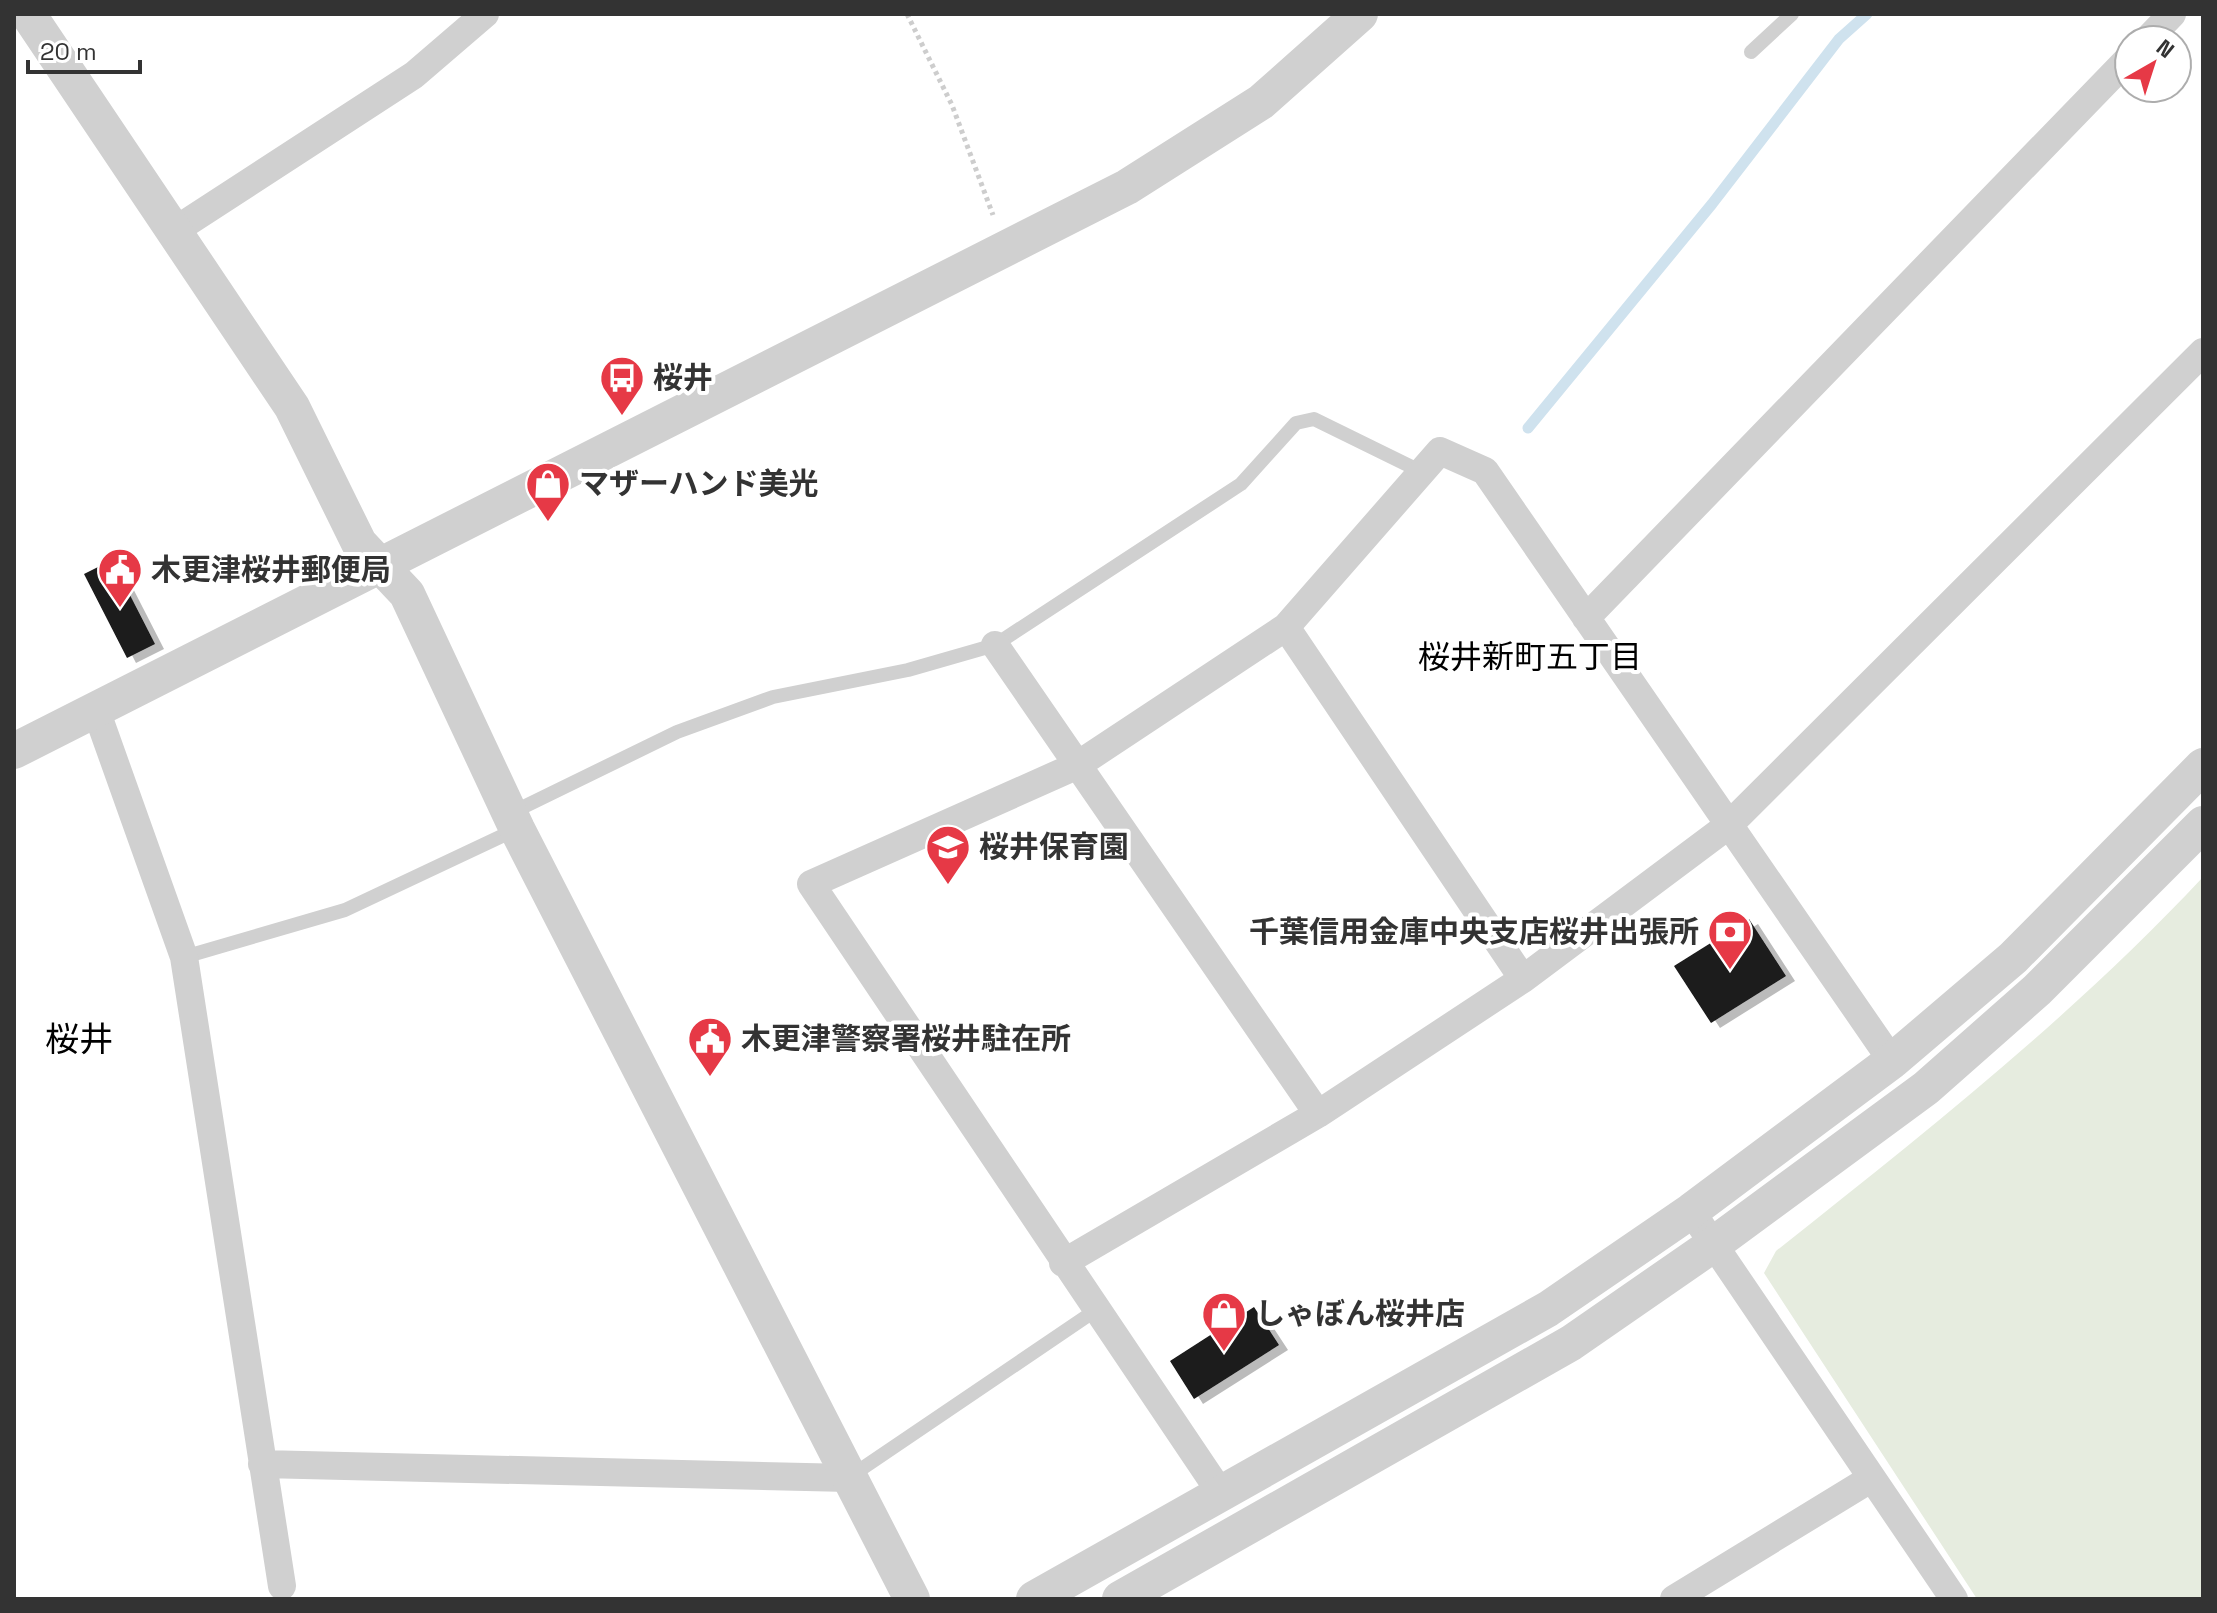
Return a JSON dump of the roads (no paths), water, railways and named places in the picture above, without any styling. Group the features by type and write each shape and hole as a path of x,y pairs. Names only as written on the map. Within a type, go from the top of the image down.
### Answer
{"street":[{"path":"28,14 292,407 359,543 407,594 513,821 912,1599"},
{"path":"174,231 414,75 485,14"},
{"path":"14,751 1127,187 1261,102 1360,14"},
{"path":"1586,618 2113,75"},
{"path":"1063,1263 1318,1114 1523,979 1729,825 2203,352"},
{"path":"1220,1492 1063,1263 811,884 1076,766 1286,627 1440,451 1485,471 1892,1061"},
{"path":"1286,627 1523,979"},
{"path":"995,645 1318,1114"},
{"path":"96,710 184,957 282,1586"},
{"path":"1034,1599 1548,1309 1691,1211 1892,1061 2013,958 2203,766"},
{"path":"1120,1599 1571,1343 1714,1244 1926,1088 2037,990 2203,824"},
{"path":"1691,1211 1954,1599"},
{"path":"262,1464 849,1478"},
{"path":"1674,1599 1872,1478"}],"lane":[{"path":"1751,52 1792,14"},
{"path":"184,957 345,910 677,732 773,697 908,670 995,645 1241,484 1296,423 1314,419 1422,472"},
{"path":"849,1478 1096,1310"}],"waterway":[{"path":"1528,428 1712,204 1839,39 1867,14"}],"place":[{"name":"桜井","path":"622,417"},
{"name":"マザーハンド美光","path":"548,523"},
{"name":"木更津桜井郵便局","path":"120,609"},
{"name":"桜井保育園","path":"948,886"},
{"name":"千葉信用金庫中央支店桜井出張所","path":"1730,971"},
{"name":"木更津警察署桜井駐在所","path":"710,1078"},
{"name":"しゃぼん桜井店","path":"1224,1353"}],"district":[{"name":"桜井新町五丁目","path":"1530,657"},
{"name":"桜井","path":"79,1039"}]}
